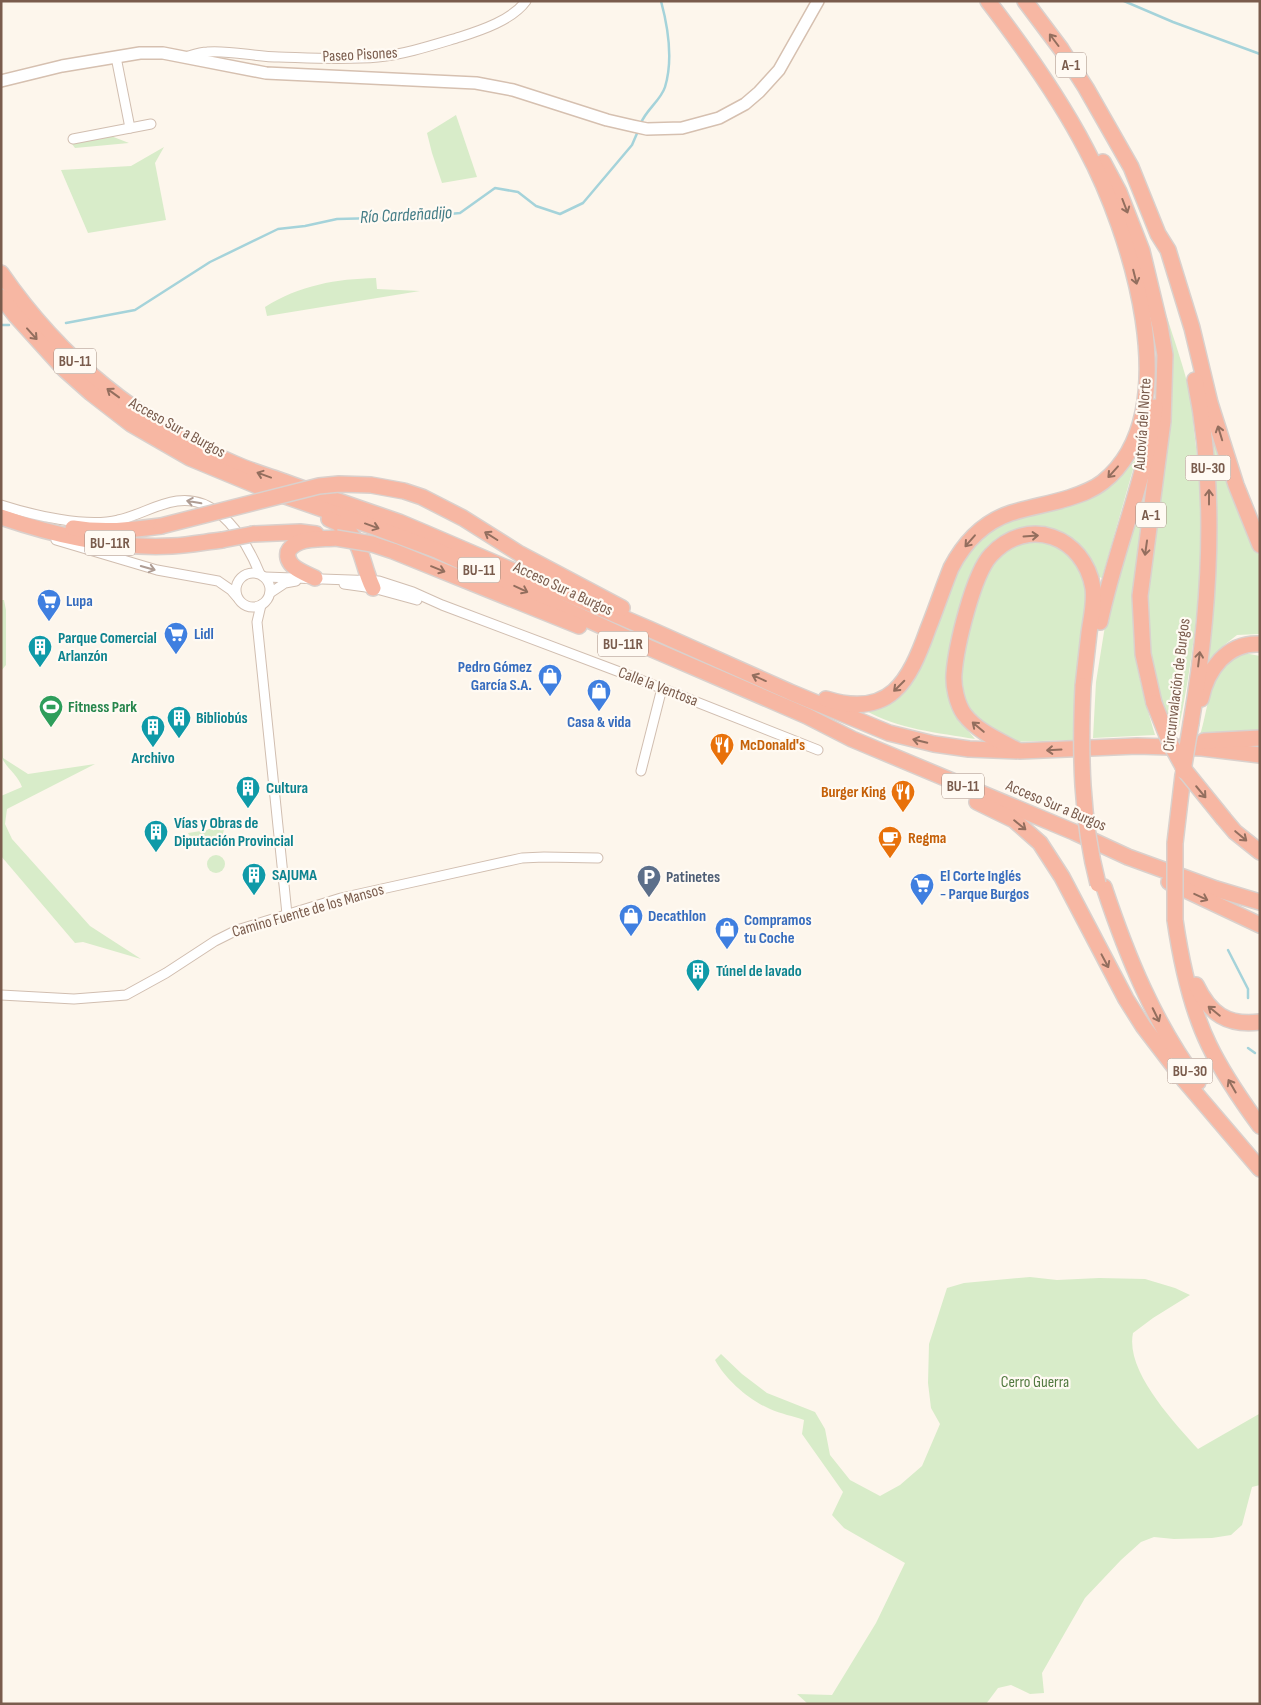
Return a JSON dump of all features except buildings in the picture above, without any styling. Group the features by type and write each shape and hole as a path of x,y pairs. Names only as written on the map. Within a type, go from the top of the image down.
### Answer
{"highway":[{"path":"795,694 861,705 886,697 898,688 915,664 951,568 965,546 984,528 1010,513 1082,494 1103,482 1127,453 1144,410 1147,371 1143,317 1133,268 1112,207 1086,149 1069,120 1042,77 988,1"},
{"name":"Autovía del Norte","path":"999,1 1047,67 1094,144 1119,192 1142,251 1165,355 1163,420 1140,596 1143,654 1154,703 1170,743 1186,772 1235,832 1260,852"},
{"name":"A-1","path":"1025,1 1090,95 1131,168 1158,234 1168,250 1236,485 1260,545"},
{"name":"Circunvalación de Burgos","path":"1158,234 1160,254 1178,307 1203,418 1209,491 1207,575 1196,708 1190,723 1175,843 1175,920 1186,979 1208,1043 1237,1094 1260,1126"},
{"name":"Acceso Sur a Burgos","path":"1,273 46,330 78,364 162,439 190,458 228,475 436,550 645,646 807,716 852,739 1074,832 1128,857 1216,889 1260,902"},
{"name":"Acceso Sur a Burgos","path":"1,297 64,370 108,408 130,424 162,439 399,522 889,733 934,744 969,749 1020,752 1137,746 1202,748 1260,755"},
{"name":"BU-30","path":"1160,326 1158,387 1155,412 1147,450 1103,608 1086,687 1088,788 1094,838 1101,886 1135,972 1160,1024 1208,1096 1260,1159"},
{"path":"162,439 190,464 217,478 341,523 351,533 372,584"},
{"name":"BU-11R","path":"1,512 86,530 125,531 161,526 319,486 340,484 372,485 404,491 422,497 455,514 520,554 656,625 689,647"},
{"name":"BU-11R","path":"1,517 66,536 111,544 172,546 252,534 300,532 372,544 852,739"},
{"path":"1020,752 983,732 963,712 956,692 954,674 966,613 981,572 990,556 1002,545 1015,538 1040,535 1053,537 1066,543 1080,555 1090,574 1094,601 1086,687"},
{"path":"307,577 291,564 288,559 291,547 302,541 336,538"},
{"path":"1196,708 1208,678 1221,658 1245,644 1260,644"},
{"path":"1137,746 1154,741 1260,738"},
{"path":"852,739 875,754 1014,820 1036,839 1062,876 1112,974 1142,1026 1184,1081 1260,1169"},
{"path":"1128,857 1150,873 1260,925"},
{"path":"1175,920 1186,946 1194,982 1202,999 1214,1012 1229,1020 1245,1023 1260,1022"}],"main road":[{"name":"Paseo Pisones","path":"1,81 62,66 116,56 163,53 266,73 476,83 513,90 633,126 647,129 682,128 719,118 744,104 759,92 778,70 818,1"}],"street":[{"name":"Paseo Pisones","path":"183,57 205,52 223,51 279,57 378,57 478,31 521,8 526,1"},
{"path":"116,56 130,128"},
{"path":"73,139 151,124"},
{"path":"1,505 53,517 85,522 99,522 118,520 177,501 200,503 208,506 228,521 268,582 270,593 261,605 257,622 287,914"},
{"path":"1,522 40,536 147,568 175,575 218,581 231,590 247,606 257,622"},
{"path":"237,598 238,580 248,573 262,575"},
{"name":"Calle la Ventosa","path":"262,575 307,577 372,584 413,592 442,605 662,688 818,750"},
{"name":"Calle la Ventosa","path":"270,593 285,583 307,577"},
{"path":"247,606 261,605"},
{"path":"641,771 662,688"},
{"name":"Camino Fuente de los Mansos","path":"1,995 74,999 126,995 166,974 214,941 237,930 341,898 522,858 598,858"}],"green space":[{"path":"456,115 477,177 442,183 427,133"},
{"path":"111,136 129,143 75,148 72,144"},
{"path":"164,147 155,163 166,220 88,233 61,170 131,166"},
{"path":"376,278 377,289 420,291 267,316 265,307 278,299 305,288 347,280"},
{"path":"1166,314 1190,394 1198,469 1201,544 1196,620 1191,658 1178,732 1172,734 1161,700 1151,656 1147,605 1170,356"},
{"path":"1208,416 1240,515 1260,557 1260,634 1237,635 1223,646 1206,669 1215,594 1216,474"},
{"path":"1136,459 1102,578 1096,576 1089,559 1079,545 1064,534 1045,529 1018,533 999,540 990,546 975,566 961,606 947,682 952,707 958,718 975,739 904,726 865,710 887,703 949,581 981,533 1014,518 1060,507 1112,484"},
{"path":"1147,473 1151,474 1134,585 1133,637 1143,693 1155,735 1093,738 1096,682 1109,601"},
{"path":"1031,542 1053,543 1077,560 1088,585 1073,740 1012,742 993,731 972,714 963,692 961,671 963,658 978,598 987,576 996,558 1012,546"},
{"path":"1,600 4,600 6,610 6,665 1,671"},
{"path":"1244,653 1260,656 1260,729 1200,735 1212,688 1219,671 1229,661"},
{"path":"1,676 3,758 28,774 95,764 7,809 5,824 12,839 90,926 141,959 83,942 75,943 1,856 1,796 22,787 1,756"},
{"path":"224,821 224,830 221,838 212,846 205,847 199,845 193,841 188,833 207,830"},
{"path":"212,855 220,855 225,860 223,871 212,873 207,868 207,860"},
{"name":"Cerro Guerra","path":"1030,1277 1057,1280 1099,1278 1145,1279 1175,1288 1190,1295 1133,1333 1136,1363 1154,1395 1198,1449 1259,1414 1260,1485 1252,1487 1242,1525 1231,1535 1212,1538 1174,1539 1154,1537 1141,1542 1085,1598 1042,1673 1044,1693 1030,1694 1011,1685 998,1688 986,1704 808,1704 797,1694 832,1695 876,1623 905,1563 844,1528 832,1515 843,1492 802,1434 804,1420 774,1411 754,1400 725,1375 715,1360 721,1354 742,1374 767,1393 815,1412 825,1429 830,1455 850,1480 880,1496 900,1485 922,1466 940,1424 931,1408 928,1383 929,1344 947,1288 964,1283"}],"waterway":[{"name":"Río Cardeñadijo","path":"641,123 663,92 669,66 669,44 661,1"},
{"path":"1124,1 1173,22 1260,54"},
{"name":"Río Cardeñadijo","path":"66,323 135,310 210,262 278,229 305,226 337,219 419,217 460,213 495,188 518,192 536,206 560,214 583,203 632,145 638,131"},
{"name":"Río Cardeñadijo","path":"1,325 9,325"},
{"path":"1228,950 1248,989 1248,998"},
{"path":"1248,1048 1255,1053"}],"place":[{"name":"Lupa","path":"49,622"},
{"name":"Lidl","path":"176,655"},
{"name":"Parque Comercial Arlanzón","path":"40,668"},
{"name":"Pedro Gómez García S.A.","path":"550,697"},
{"name":"Casa & vida","path":"599,712"},
{"name":"Fitness Park","path":"51,728"},
{"name":"Bibliobús","path":"179,739"},
{"name":"Archivo","path":"153,748"},
{"name":"McDonald's","path":"722,766"},
{"name":"Cultura","path":"248,809"},
{"name":"Burger King","path":"903,813"},
{"name":"Vías y Obras de Diputación Provincial","path":"156,853"},
{"name":"Regma","path":"890,859"},
{"name":"SAJUMA","path":"254,896"},
{"name":"Patinetes","path":"649,898"},
{"name":"El Corte Inglés - Parque Burgos","path":"922,906"},
{"name":"Decathlon","path":"631,937"},
{"name":"Compramos tu Coche","path":"727,950"},
{"name":"Túnel de lavado","path":"698,992"}]}
